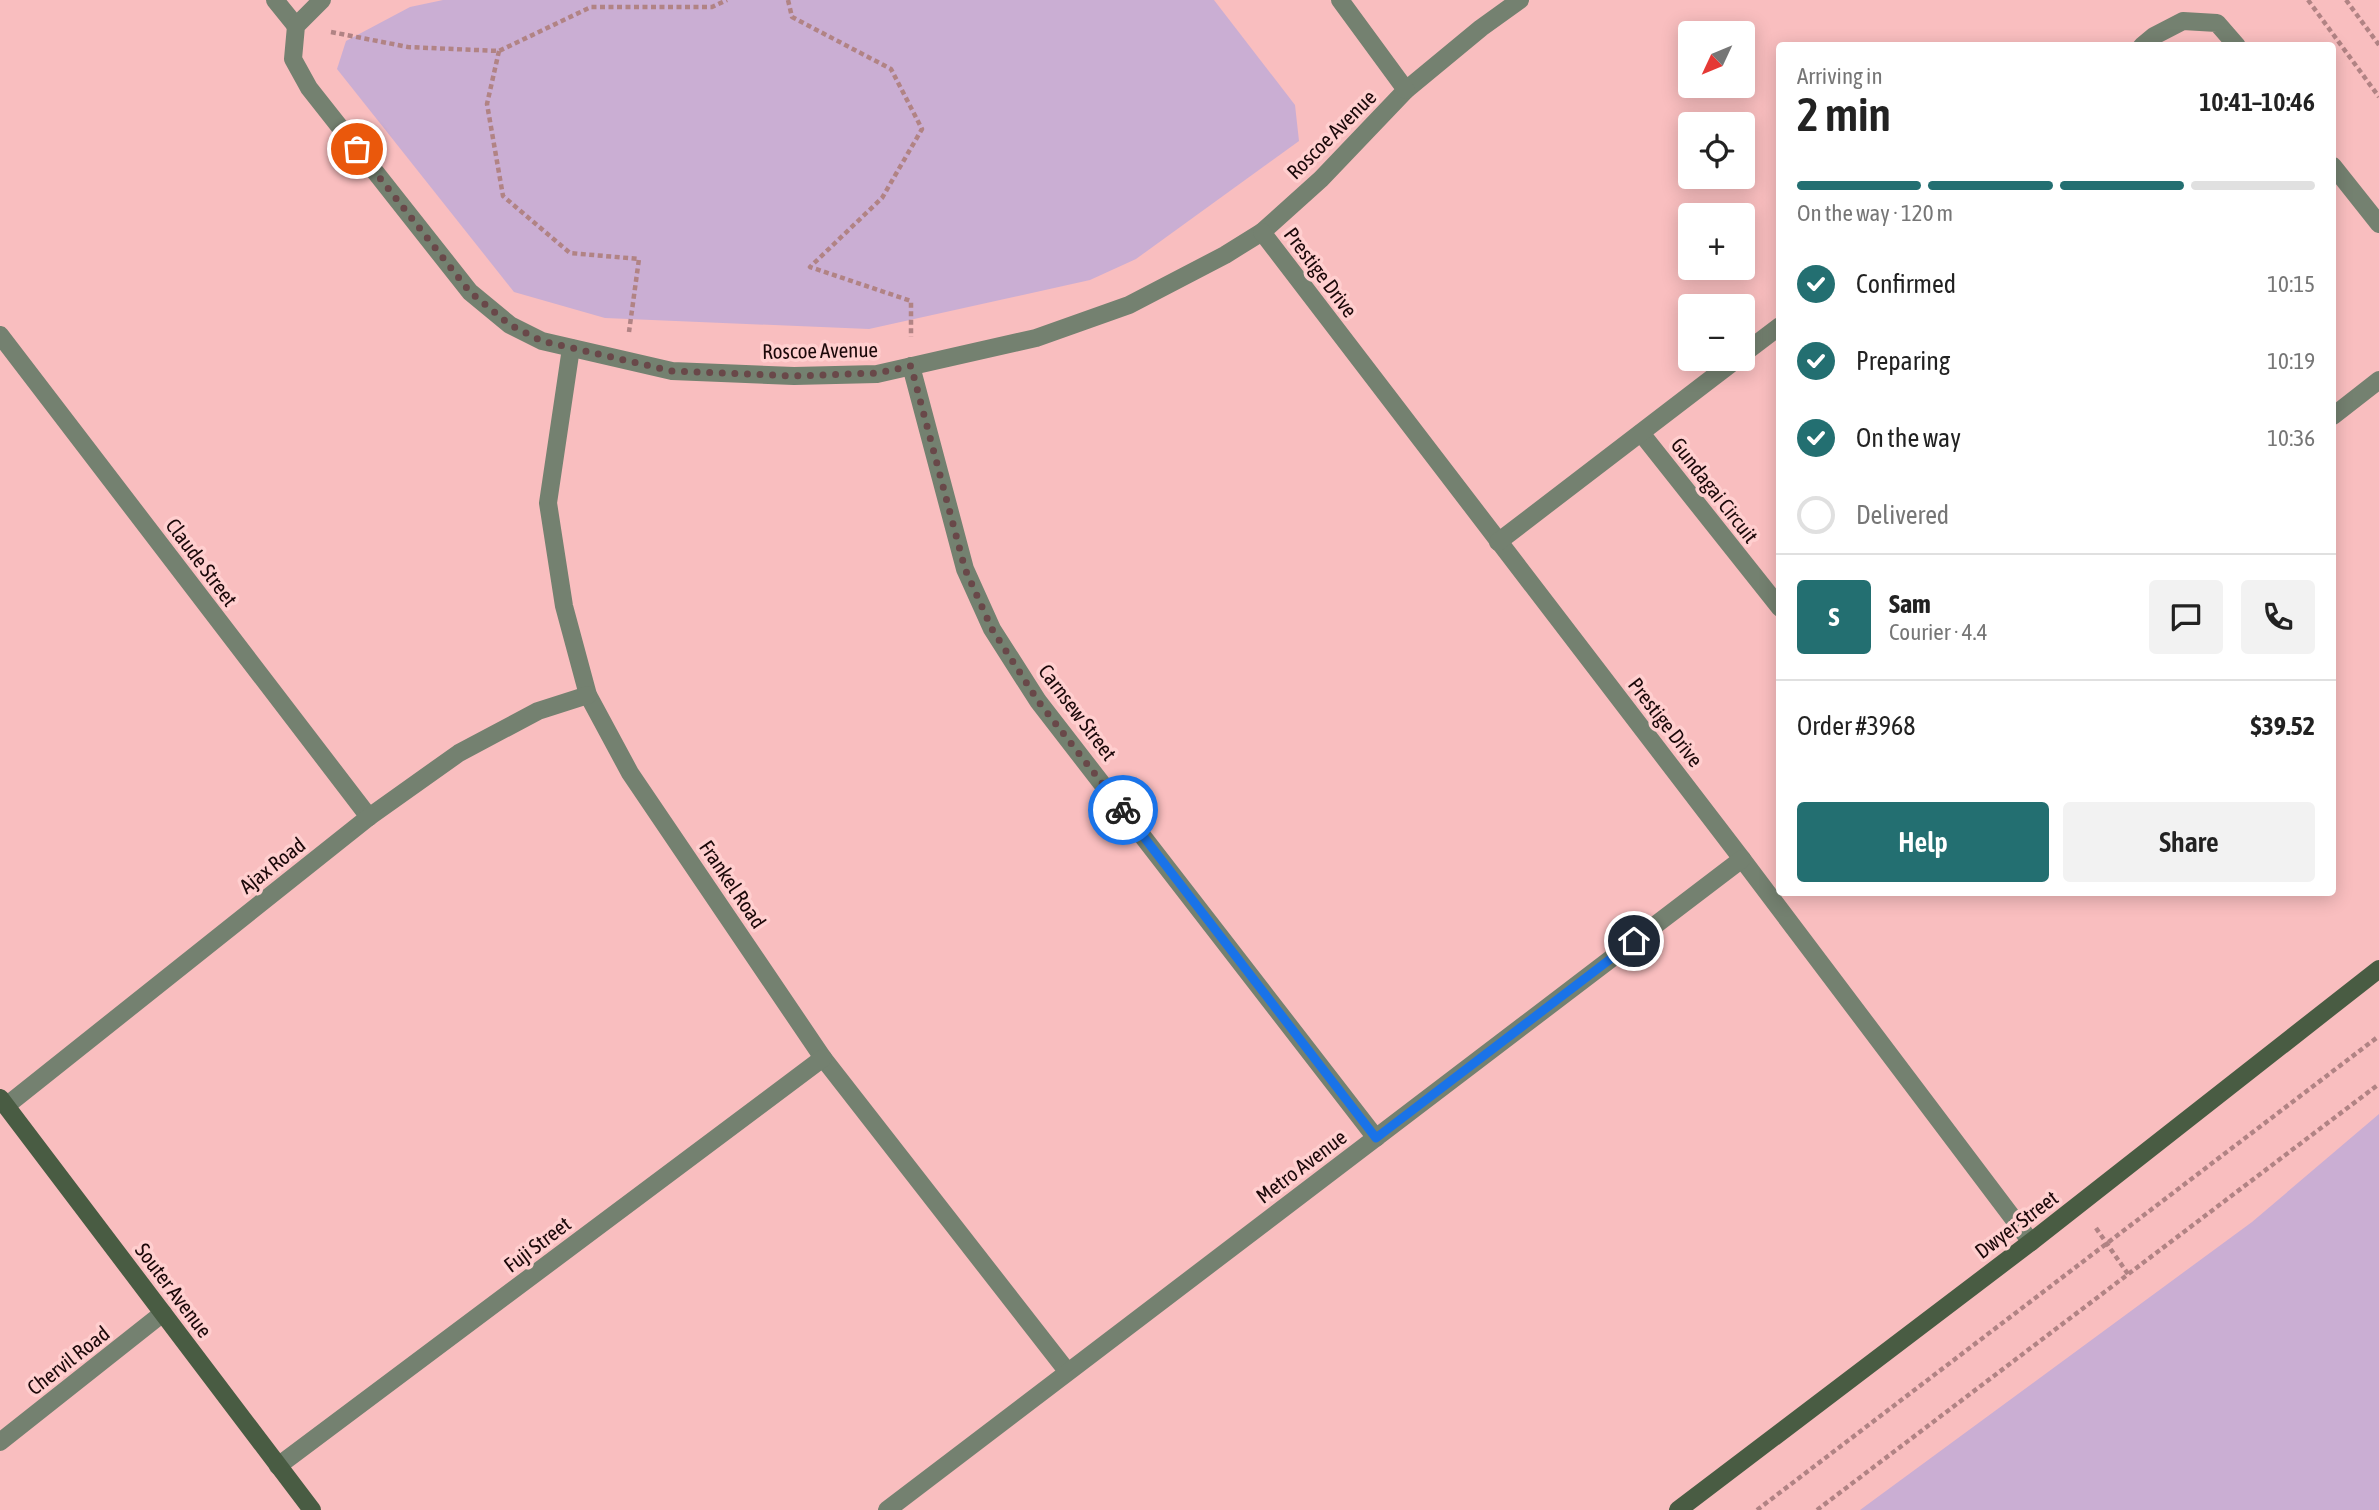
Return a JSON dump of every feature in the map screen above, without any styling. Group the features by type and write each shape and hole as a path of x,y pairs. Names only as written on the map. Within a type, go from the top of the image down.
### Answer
{"street":[{"path":"275,0 296,26 322,0"},
{"path":"1340,0 1406,90"},
{"name":"Roscoe Avenue","path":"296,26 293,59 309,89 470,292 510,325 542,341 672,371 794,376 877,373 1036,338 1129,304 1225,255 1262,232 1321,180 1406,90 1481,28 1520,0"},
{"path":"2147,42 2183,21 2217,23 2234,42"},
{"path":"2336,170 2379,224"},
{"name":"Prestige Drive","path":"1262,232 2031,1242"},
{"path":"1755,345 1776,329"},
{"name":"Claude Street","path":"0,335 369,817"},
{"name":"Frankel Road","path":"571,348 548,503 564,607 588,695 630,773 823,1058 1067,1371"},
{"name":"Carnsew Street","path":"911,366 965,569 992,629 1038,701 1376,1138"},
{"name":"Gundagai Circuit","path":"1498,542 1721,371"},
{"path":"2336,414 2379,380"},
{"name":"Gundagai Circuit","path":"1641,433 1776,603"},
{"name":"Ajax Road","path":"3,1102 369,817 459,753 538,711 588,695"},
{"name":"Metro Avenue","path":"887,1510 1742,859"},
{"name":"Dwyer Street","path":"1678,1510 2031,1242 2379,969"},
{"name":"Fuji Street","path":"278,1466 823,1058"},
{"name":"Souter Avenue","path":"3,1102 312,1510"},
{"name":"Chervil Road","path":"0,1442 163,1313"}],"path":[{"path":"296,26 408,47 499,51 592,7 712,7 727,0"},
{"path":"788,0 792,17 891,69 922,129 882,198 810,267 911,301 911,366"},
{"path":"2308,0 2379,97"},
{"path":"2346,0 2379,45"},
{"path":"499,51 486,104 503,196 569,253 639,259 625,360"},
{"path":"1757,1510 2379,1036"},
{"path":"1817,1510 2379,1084"},
{"path":"2107,1244 2128,1275"}],"shaded area":[{"path":"443,0 1214,0 1295,105 1299,141 1136,259 1090,280 869,329 605,318 514,292 337,69 346,41 410,7"},
{"path":"2379,1114 2379,1510 1860,1510 2252,1222"}],"way so far":[{"path":"357,149 470,292 510,325 542,341 672,371 794,376 877,373 911,366 965,569 992,629 1038,701 1123,810"}],"route":[{"path":"1123,810 1376,1138 1634,941"}]}
